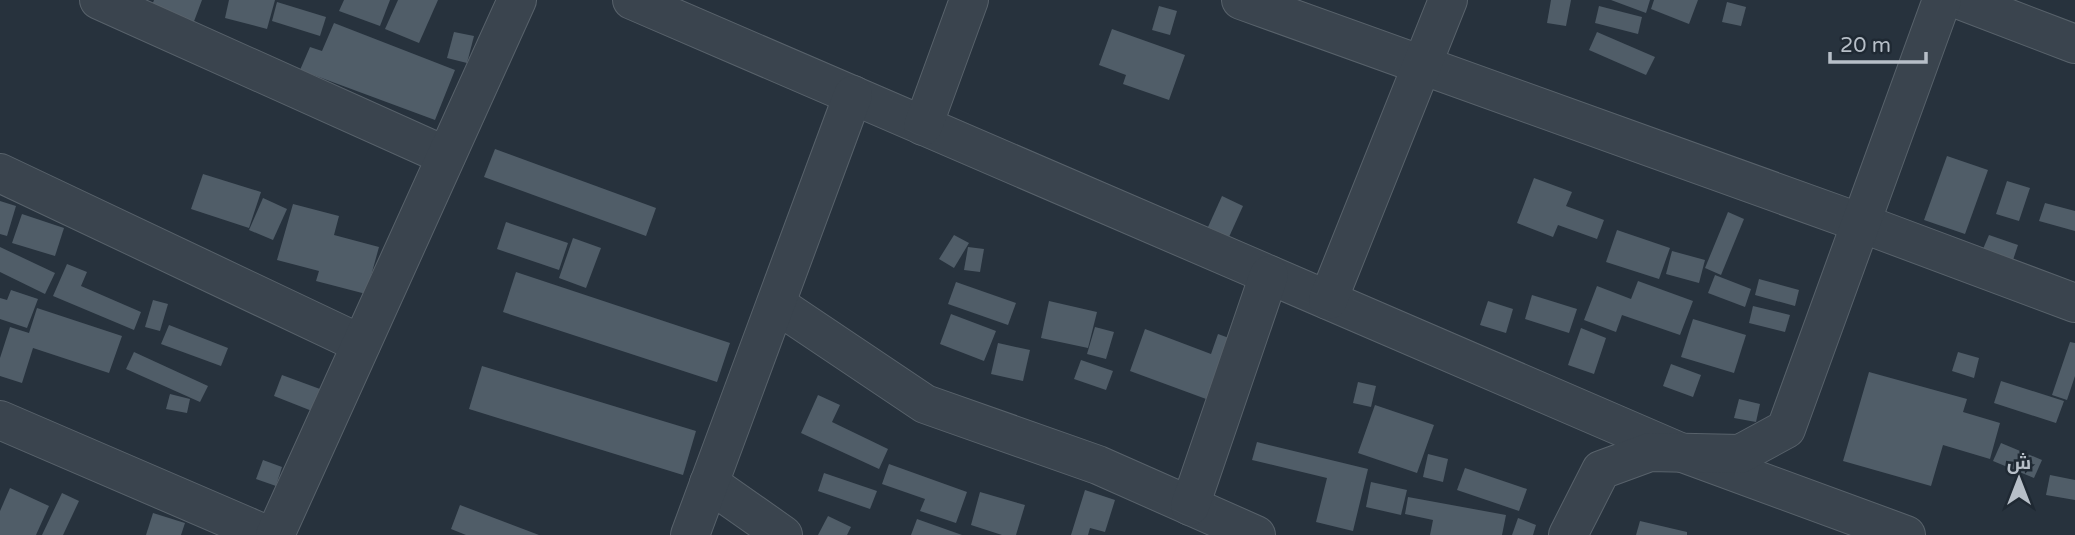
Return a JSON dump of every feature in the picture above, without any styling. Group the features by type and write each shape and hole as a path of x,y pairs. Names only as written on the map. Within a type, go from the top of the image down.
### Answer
{"street":[{"path":"99,0 446,156"},
{"path":"275,535 517,0"},
{"path":"632,0 1681,452 1906,535"},
{"path":"923,126 969,0"},
{"path":"1241,0 1861,223 2075,303"},
{"path":"1328,300 1448,0"},
{"path":"1568,535 1601,470 1650,452 1740,454 1786,429 1942,0"},
{"path":"1961,0 2075,44"},
{"path":"690,535 853,95"},
{"path":"0,173 361,344"},
{"path":"1190,506 1269,275"},
{"path":"776,304 925,404 1098,465 1256,535"},
{"path":"0,419 267,535"},
{"path":"709,483 783,535"}],"building":[{"path":"154,0 202,0 193,24 151,8"},
{"path":"229,0 275,0 267,29 225,18"},
{"path":"344,0 390,0 380,26 339,11"},
{"path":"398,0 438,0 419,43 385,29"},
{"path":"1551,0 1571,0 1566,26 1547,23"},
{"path":"1611,0 1650,0 1646,13"},
{"path":"1654,0 1698,0 1689,24 1651,9"},
{"path":"277,2 326,17 320,36 272,21"},
{"path":"1727,2 1746,7 1741,26 1722,22"},
{"path":"1159,6 1177,11 1170,35 1152,30"},
{"path":"1599,6 1642,17 1638,34 1595,23"},
{"path":"334,23 455,70 435,120 300,70 310,47 322,51"},
{"path":"1112,29 1185,55 1169,100 1123,84 1126,75 1099,65"},
{"path":"454,32 474,36 467,63 447,58"},
{"path":"1597,32 1655,57 1646,75 1589,50"},
{"path":"495,149 656,208 646,236 484,177"},
{"path":"1947,156 1988,170 1965,234 1924,220"},
{"path":"203,174 261,192 249,228 191,209"},
{"path":"1534,178 1572,192 1566,206 1604,220 1597,239 1558,225 1553,237 1517,223"},
{"path":"2007,181 2030,188 2019,221 1996,214"},
{"path":"1222,196 1243,206 1229,237 1208,227"},
{"path":"263,198 287,209 273,240 249,230"},
{"path":"0,201 16,206 7,236 0,234"},
{"path":"2045,203 2075,211 2075,231 2039,221"},
{"path":"293,204 339,216 334,235 379,247 366,294 316,281 319,271 277,260"},
{"path":"1728,212 1744,219 1721,275 1705,268"},
{"path":"22,214 64,228 55,256 12,243"},
{"path":"506,222 568,243 559,270 497,249"},
{"path":"1617,230 1670,248 1659,279 1606,262"},
{"path":"954,235 969,243 954,268 939,259"},
{"path":"1989,235 2018,245 2013,260 1983,249"},
{"path":"573,238 601,248 586,288 559,278"},
{"path":"0,247 55,273 45,294 0,272"},
{"path":"968,247 984,249 980,272 964,270"},
{"path":"1672,251 1705,260 1699,283 1666,274"},
{"path":"67,264 87,272 81,286 141,312 134,330 53,296"},
{"path":"516,272 730,343 717,382 503,312"},
{"path":"1715,275 1751,289 1745,307 1708,293"},
{"path":"1759,279 1799,290 1795,306 1755,295"},
{"path":"1638,281 1693,301 1680,335 1622,315 1616,332 1584,320 1597,286 1631,299"},
{"path":"956,282 1016,303 1008,325 948,304"},
{"path":"11,290 38,299 27,328 0,319 0,298 7,300"},
{"path":"1532,295 1577,309 1569,333 1525,319"},
{"path":"153,300 168,304 160,331 145,327"},
{"path":"1049,301 1097,312 1088,348 1041,338"},
{"path":"1488,301 1513,309 1506,333 1480,325"},
{"path":"1753,306 1790,315 1785,332 1749,323"},
{"path":"37,308 122,336 109,373 33,348 22,383 0,376 0,358 10,327 29,333"},
{"path":"951,314 996,331 984,361 940,344"},
{"path":"1693,319 1746,335 1734,373 1681,357"},
{"path":"169,325 228,348 221,366 161,344"},
{"path":"1095,327 1114,332 1106,359 1087,354"},
{"path":"1581,328 1606,338 1594,374 1568,365"},
{"path":"1145,329 1211,354 1218,334 1240,342 1217,403 1130,371"},
{"path":"2070,342 2075,343 2075,376 2067,400 2052,395"},
{"path":"998,343 1030,350 1023,381 991,374"},
{"path":"134,352 208,386 200,402 126,369"},
{"path":"1958,352 1979,358 1974,378 1952,371"},
{"path":"1081,360 1113,371 1106,390 1074,379"},
{"path":"1671,364 1701,375 1693,397 1663,386"},
{"path":"482,366 696,431 683,475 469,409"},
{"path":"1869,372 1967,399 1963,412 2000,423 1990,459 1943,445 1931,486 1843,461"},
{"path":"282,375 320,389 312,411 274,396"},
{"path":"2001,381 2064,401 2056,423 1994,403"},
{"path":"1358,382 1376,386 1371,407 1353,403"},
{"path":"170,394 190,399 187,413 166,409"},
{"path":"818,395 840,405 832,422 888,449 879,469 801,433"},
{"path":"1739,399 1760,404 1756,422 1734,418"},
{"path":"1375,405 1434,425 1417,473 1358,453"},
{"path":"1257,442 1368,469 1353,531 1316,522 1327,478 1252,460"},
{"path":"2001,443 2042,460 2034,478 1993,461"},
{"path":"1428,454 1448,459 1443,482 1423,477"},
{"path":"263,460 282,467 276,486 256,479"},
{"path":"889,464 967,492 956,523 920,511 925,499 882,484"},
{"path":"1465,468 1527,489 1519,511 1457,490"},
{"path":"824,473 877,491 870,509 818,491"},
{"path":"2050,475 2075,480 2075,500 2046,495"},
{"path":"1371,482 1407,490 1401,515 1366,507"},
{"path":"10,488 49,506 36,535 0,535 0,511"},
{"path":"1085,490 1115,500 1105,532 1090,528 1088,535 1071,535"},
{"path":"980,492 1025,505 1016,535 1002,535 971,525"},
{"path":"62,493 79,501 63,535 42,535"},
{"path":"1408,497 1506,515 1502,535 1430,535 1433,520 1405,514"},
{"path":"460,505 539,535 466,535 451,529"},
{"path":"153,513 185,523 181,535 146,535"},
{"path":"828,516 851,527 847,535 818,535"},
{"path":"1518,518 1536,525 1533,535 1512,535"},
{"path":"917,519 962,535 911,535"},
{"path":"1640,521 1687,532 1687,535 1636,535"}]}
